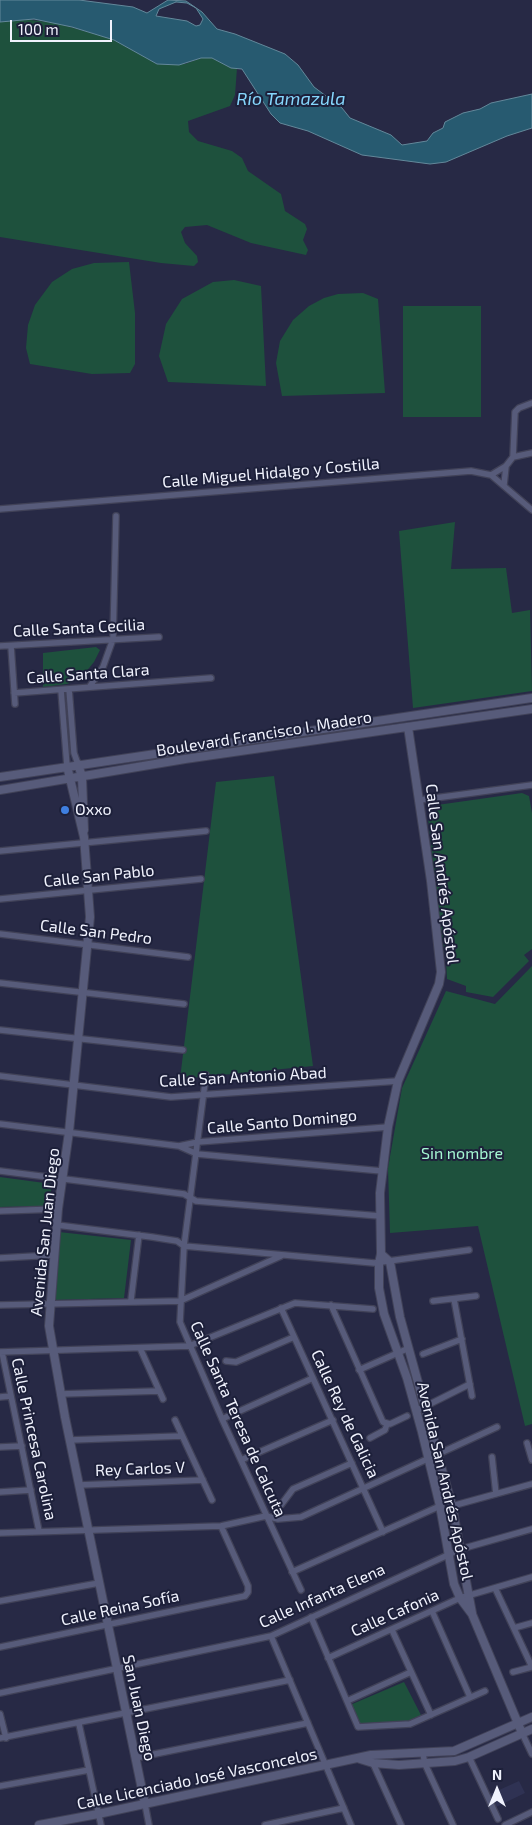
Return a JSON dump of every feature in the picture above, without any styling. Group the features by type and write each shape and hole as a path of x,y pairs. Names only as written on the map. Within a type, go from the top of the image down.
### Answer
{"street":[{"path":"491,476 506,466 513,457 515,412 519,408 532,403"},
{"path":"513,457 532,453"},
{"path":"504,485 506,466"},
{"name":"Calle Miguel Hidalgo y Costilla","path":"0,509 471,471 491,476 532,510"},
{"path":"90,686 103,667 113,639 116,516"},
{"name":"Calle Santa Cecilia","path":"0,646 159,637"},
{"name":"Calle Santa Clara","path":"10,646 14,693 211,678"},
{"path":"69,689 74,753 78,764"},
{"path":"61,690 67,766"},
{"path":"14,693 15,704"},
{"name":"Boulevard Francisco I. Madero","path":"0,777 532,698"},
{"path":"497,703 499,714"},
{"name":"Boulevard Francisco I. Madero","path":"0,790 185,759 532,709"},
{"name":"Calle San Andrés Apóstol","path":"379,1263 382,1254 380,1216 382,1171 388,1127 398,1080 440,984 441,972 420,800 408,727"},
{"name":"Avenida San Juan Diego","path":"78,764 82,777 86,819 84,841"},
{"name":"Avenida San Juan Diego","path":"67,766 84,841 89,891 83,992 69,1132 56,1225 49,1326 60,1394 108,1625"},
{"path":"420,800 532,785"},
{"path":"0,852 84,841 206,831"},
{"name":"Calle San Pablo","path":"0,899 201,879"},
{"name":"Calle San Pedro","path":"0,934 188,958"},
{"path":"0,983 184,1004"},
{"path":"0,1030 183,1050"},
{"name":"Calle Santa Teresa de Calcuta","path":"206,1074 184,1246 180,1322 189,1346 301,1590"},
{"name":"Calle San Antonio Abad","path":"0,1076 153,1096 204,1096 398,1080"},
{"name":"Calle Santo Domingo","path":"0,1124 180,1146 196,1154 382,1171"},
{"name":"Calle Santo Domingo","path":"180,1146 198,1142 388,1127"},
{"path":"0,1171 184,1194 196,1201 380,1216"},
{"path":"0,1210 58,1209"},
{"path":"56,1225 177,1241 184,1246 379,1263 469,1250"},
{"path":"131,1300 139,1235"},
{"path":"382,1254 390,1262"},
{"path":"0,1258 54,1255"},
{"path":"0,1305 131,1300 180,1301 282,1255"},
{"name":"Avenida San Andrés Apóstol","path":"390,1262 398,1306 452,1506 472,1614"},
{"name":"Avenida San Andrés Apóstol","path":"379,1263 381,1301 416,1411 440,1506 454,1584 460,1598 472,1614 532,1754"},
{"path":"433,1301 476,1296"},
{"path":"454,1299 472,1396"},
{"path":"1,1352 189,1346 300,1302 373,1308"},
{"path":"331,1305 383,1422 387,1424"},
{"name":"Calle Rey de Galicia","path":"281,1308 383,1532"},
{"path":"226,1361 236,1362 294,1337"},
{"path":"423,1354 462,1339"},
{"path":"140,1348 163,1399"},
{"path":"359,1370 409,1348"},
{"name":"Calle Princesa Carolina","path":"1,1352 39,1531"},
{"path":"222,1419 313,1378"},
{"path":"416,1411 470,1384"},
{"path":"60,1394 159,1391"},
{"path":"0,1396 11,1396"},
{"path":"370,1438 385,1430 387,1424 407,1416"},
{"path":"175,1420 212,1500"},
{"path":"241,1460 333,1420"},
{"path":"0,1533 221,1526 266,1516 278,1519 301,1517 497,1426"},
{"path":"70,1440 182,1436"},
{"path":"526,1443 532,1460"},
{"path":"0,1447 22,1446"},
{"path":"492,1457 496,1494"},
{"path":"282,1505 293,1489 352,1463"},
{"name":"Rey Carlos V","path":"79,1485 203,1480"},
{"path":"452,1506 532,1484"},
{"path":"0,1492 31,1490"},
{"path":"292,1572 440,1506"},
{"name":"Calle Reina Sofía","path":"0,1647 245,1596 248,1592 248,1586 221,1526"},
{"name":"Calle Infanta Elena","path":"0,1693 271,1636 461,1549 532,1529"},
{"name":"Calle Cafonia","path":"328,1658 460,1598 532,1577"},
{"path":"0,1601 99,1583"},
{"path":"495,1588 532,1667 513,1672"},
{"path":"432,1611 470,1697"},
{"path":"311,1617 358,1727 410,1724 486,1690"},
{"path":"514,1628 532,1624"},
{"name":"San Juan Diego","path":"108,1625 149,1825"},
{"path":"392,1630 431,1715"},
{"path":"271,1636 351,1825"},
{"path":"347,1701 412,1672"},
{"path":"0,1714 3,1738 290,1680"},
{"name":"Calle Licenciado José Vasconcelos","path":"372,1759 463,1748 532,1717"},
{"path":"136,1758 308,1723"},
{"path":"79,1724 101,1825"},
{"name":"Calle Licenciado José Vasconcelos","path":"39,1825 360,1759 425,1764 447,1762 469,1757 532,1729"},
{"path":"423,1754 425,1764 453,1825"},
{"path":"469,1757 498,1819"},
{"path":"372,1759 401,1825"},
{"path":"0,1786 89,1770"},
{"path":"265,1825 344,1808"},
{"path":"505,1825 532,1812"}],"shaded area":[{"path":"519,1781 525,1793 494,1808 488,1795"}],"green space":[{"path":"23,19 56,23 114,40 157,64 185,64 201,58 212,58 231,68 237,68 235,95 230,106 188,121 189,132 198,141 232,151 242,158 248,171 281,194 285,211 305,224 307,229 303,240 308,250 306,255 251,243 207,225 185,227 181,232 185,243 197,256 198,262 194,266 161,263 0,237 0,22"},
{"path":"129,262 135,313 135,364 130,373 92,374 30,364 26,348 28,325 35,305 52,282 72,269 94,263"},
{"path":"234,280 261,286 266,386 168,382 159,356 166,324 182,299 213,282"},
{"path":"363,293 378,299 385,393 282,396 276,363 280,341 293,320 309,306 324,298 338,294"},
{"path":"403,306 481,306 481,417 403,417"},
{"path":"455,522 451,569 506,568 512,613 530,610 532,691 413,708 399,531"},
{"path":"96,647 100,650 94,662 81,678 67,684 43,687 43,653"},
{"path":"274,776 313,1066 180,1079 216,782"},
{"path":"522,793 529,796 532,813 532,949 524,955 529,961 493,997 466,992 466,986 447,979 446,960 430,866 433,864 428,817 430,806"},
{"name":"Sin nombre","path":"532,966 532,1424 525,1426 478,1226 390,1233 388,1168 402,1088 446,991 495,1004"},
{"path":"0,1177 52,1184 49,1206 0,1207"},
{"path":"59,1232 131,1240 124,1298 53,1300"},
{"path":"404,1682 422,1717 409,1723 359,1727 350,1705"}],"water":[{"name":"Río Tamazula","path":"0,0 79,0 133,7 147,13 168,0 186,1 202,12 217,29 235,34 285,54 298,65 314,87 342,108 350,118 391,135 402,145 427,141 433,133 443,128 445,122 463,113 480,109 491,103 532,94 532,128 507,136 446,162 430,164 362,155 308,131 280,123 271,114 242,69 231,68 212,58 201,58 179,65 157,64 114,40 72,27 34,19 0,22","holes":["176,2 187,3 196,8 203,19 200,25 196,26 187,21 156,16 159,9"]}],"place":[{"name":"Oxxo","path":"65,810"}]}
